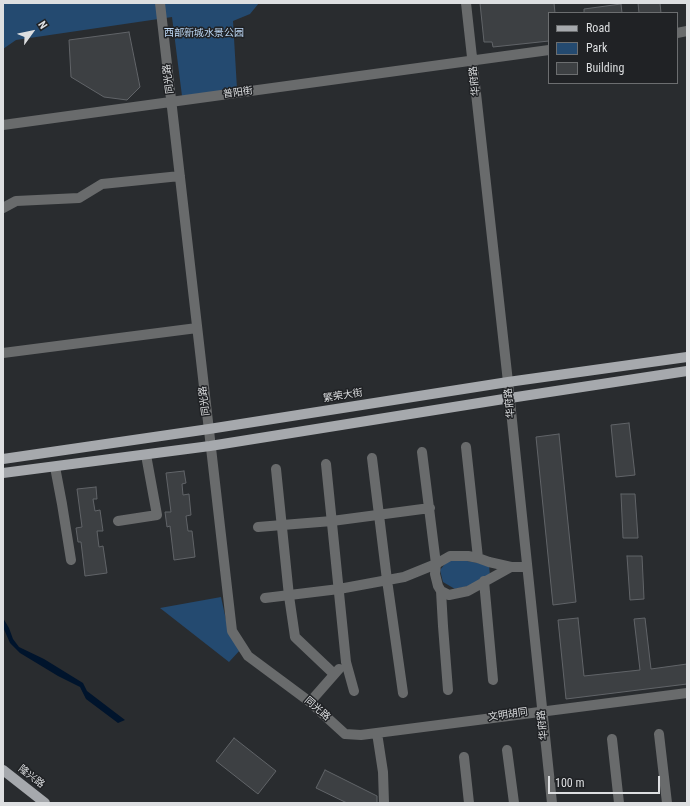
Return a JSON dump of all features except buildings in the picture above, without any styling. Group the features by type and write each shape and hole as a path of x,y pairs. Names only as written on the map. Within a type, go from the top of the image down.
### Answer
{"main road":[{"name":"繁荣大街","path":"3,459 209,429 508,382 687,357"},
{"path":"3,473 210,446 510,398 687,372"},
{"name":"隆兴路","path":"3,770 45,803"}],"street":[{"name":"同光路","path":"160,3 232,631 248,656 310,702 345,734 361,735"},
{"name":"华府路","path":"466,3 510,398 552,803"},
{"name":"普阳街","path":"3,126 548,50"},
{"path":"3,208 16,201 79,198 102,184 180,176"},
{"path":"3,353 197,328"},
{"path":"466,447 478,558"},
{"path":"422,452 436,564 435,574 438,586 442,592 448,690"},
{"path":"118,521 157,515 146,455"},
{"path":"372,458 387,580 404,693"},
{"path":"326,464 346,662 354,691"},
{"path":"55,466 71,560"},
{"path":"276,469 289,596 295,637 334,674"},
{"path":"258,528 379,516 430,508"},
{"path":"265,598 339,590 404,577 436,564 450,556 468,556 511,567 527,566"},
{"path":"442,592 449,595 468,591 511,567"},
{"path":"484,581 493,680"},
{"path":"310,702 346,662"},
{"name":"文明胡同","path":"361,735 687,693"},
{"path":"377,733 383,772 384,803"},
{"path":"659,734 667,803"},
{"path":"612,739 618,803"},
{"path":"507,750 514,803"},
{"path":"464,757 469,803"}],"green space":[{"name":"西部新城水景公园","path":"3,3 259,3 250,14 233,21 237,89 182,96 172,17 16,40 3,49"},
{"path":"448,560 467,561 489,565 490,576 468,586 455,589 443,582 440,570"},
{"path":"221,597 228,629 241,649 229,662 160,608"}],"shaded area":[{"path":"3,618 13,639 19,647 44,659 83,683 87,691 125,720 118,723 86,699 80,687 58,676 20,653 10,643 3,627"}]}
